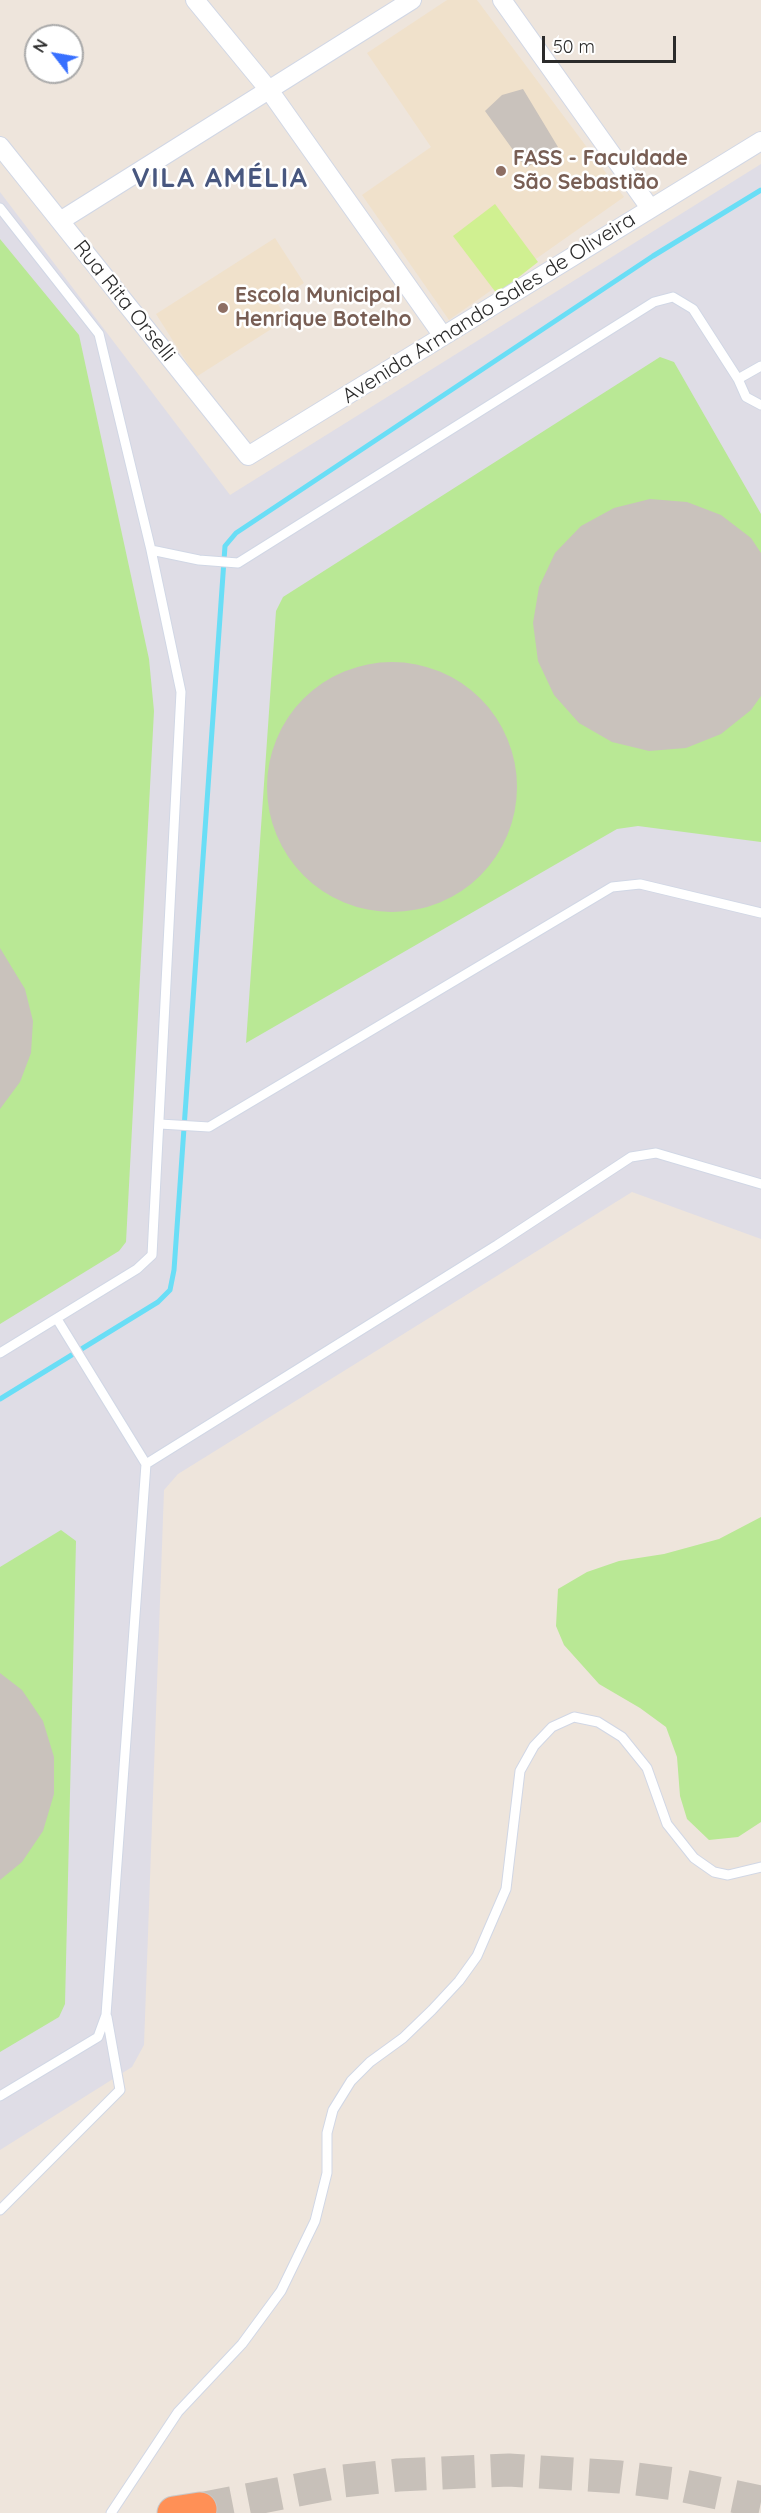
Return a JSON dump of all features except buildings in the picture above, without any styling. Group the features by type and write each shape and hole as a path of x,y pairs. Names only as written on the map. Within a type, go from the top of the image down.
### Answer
{"street":[{"path":"195,0 268,90 442,336"},
{"path":"60,221 412,0"},
{"path":"502,0 650,208"},
{"name":"Avenida Armando Sales de Oliveira","path":"248,456 761,141"},
{"name":"Rua Rita Orselli","path":"0,146 248,456"}],"lane":[{"path":"0,208 99,334 151,550 181,692 152,1255 137,1269 0,1353"},
{"path":"151,550 199,560 238,563 654,302 673,297 693,309 738,379 746,397 761,405"},
{"path":"738,379 761,366"},
{"path":"160,1124 209,1127 612,887 640,884 761,913"},
{"path":"146,1464 498,1245 631,1157 656,1153 761,1184"},
{"path":"0,2210 120,2090 106,2015 146,1464 57,1319"},
{"path":"111,2513 178,2412 242,2344 281,2291 315,2221 327,2173 327,2133 333,2110 351,2081 432,2010 459,1981 477,1956 506,1889 520,1772 534,1746 552,1727 574,1717 598,1722 622,1737 647,1768 667,1824 694,1858 714,1872 728,1875 761,1867"},
{"path":"0,2097 98,2037 106,2015"}],"shaded area":[{"name":"FASS - Faculdade São Sebastião","path":"447,0 477,0 624,197 449,320 362,195 431,147 367,53"},
{"path":"761,164 761,1239 632,1192 178,1474 164,1490 144,2045 132,2067 0,2150 0,192 230,495"},
{"name":"Escola Municipal Henrique Botelho","path":"275,238 304,283 276,301 287,319 196,377 156,314"}],"green space":[{"path":"495,204 538,262 497,294 453,236"},
{"path":"0,239 79,335 149,659 154,711 126,1242 119,1251 0,1324"},
{"path":"660,357 674,362 761,514 761,842 638,826 617,829 246,1043 276,611 283,597"},
{"path":"761,1517 761,1822 738,1837 709,1840 687,1819 680,1796 677,1757 666,1727 640,1708 599,1684 564,1645 556,1626 558,1589 587,1572 619,1561 664,1554 719,1539"},
{"path":"61,1530 76,1541 65,2004 59,2017 0,2052 0,1567"}],"waterway":[{"path":"0,1399 158,1302 170,1290 174,1270 225,546 236,533 653,256 761,190"}],"tunnel":[{"path":"200,2509 344,2481 398,2475 509,2470 620,2477 675,2484 761,2502"}],"place":[{"name":"FASS - Faculdade São Sebastião","path":"501,171"},
{"name":"Escola Municipal Henrique Botelho","path":"223,308"}],"district":[{"name":"VILA AMÉLIA","path":"220,179"}]}
